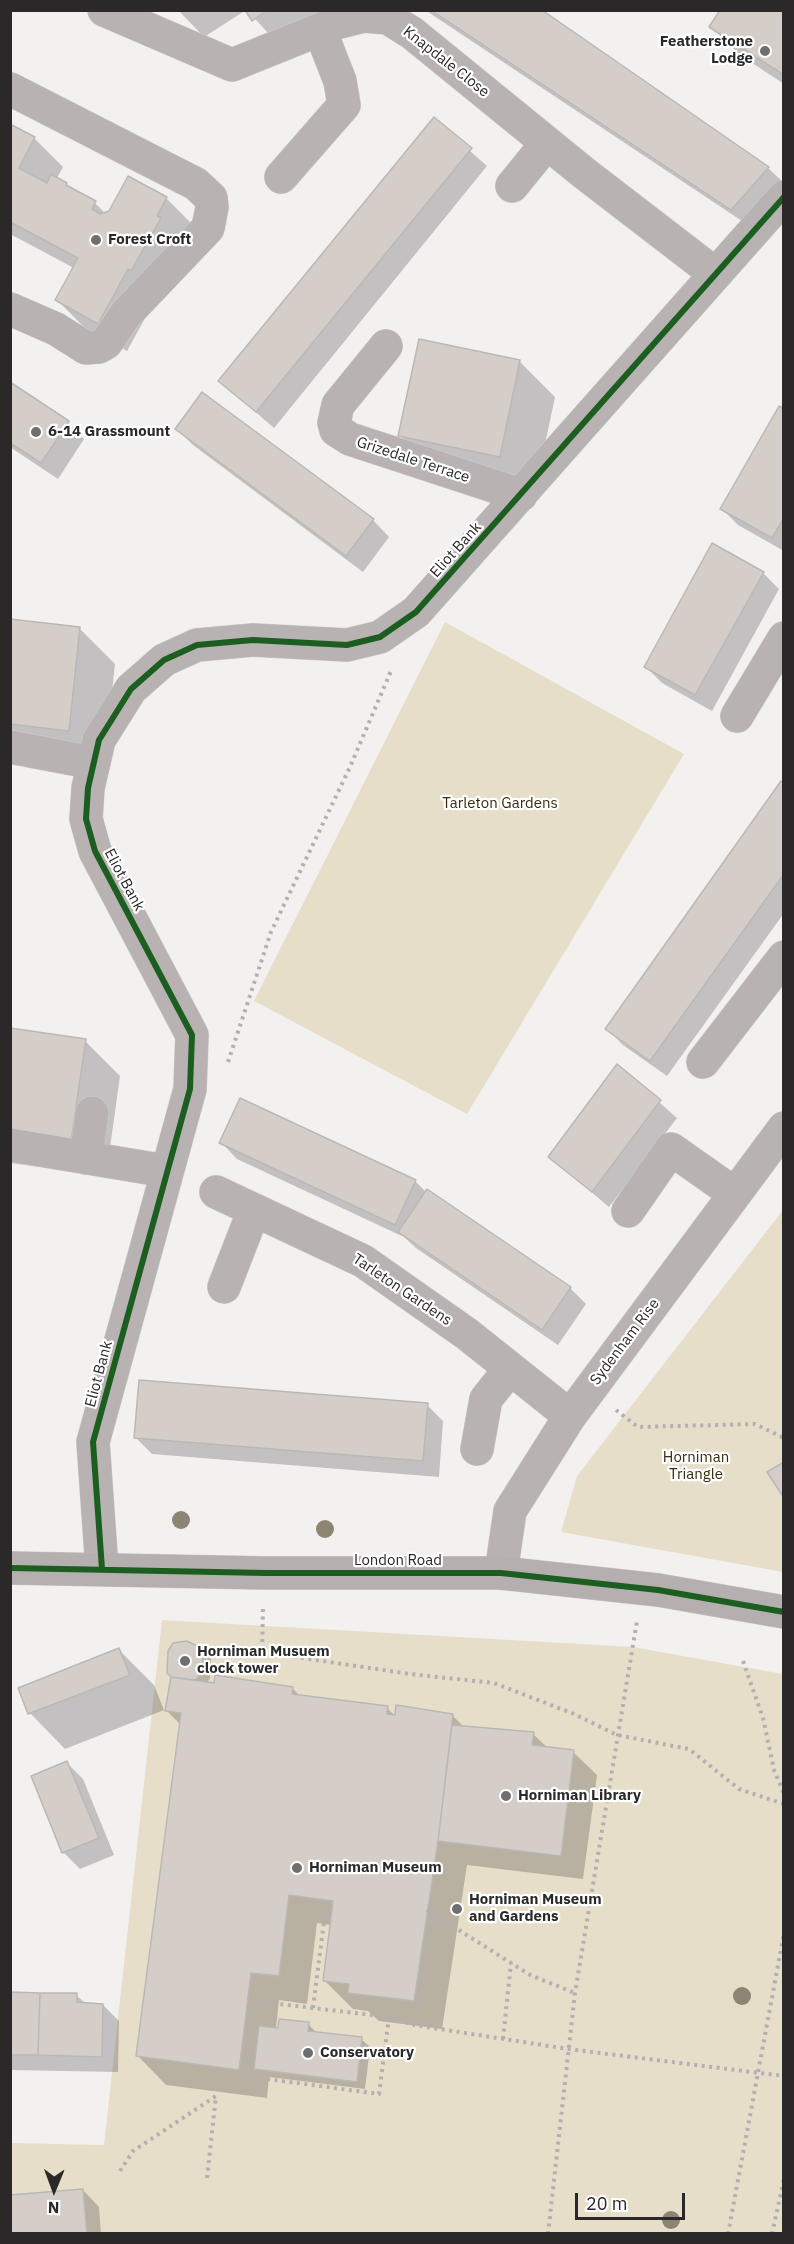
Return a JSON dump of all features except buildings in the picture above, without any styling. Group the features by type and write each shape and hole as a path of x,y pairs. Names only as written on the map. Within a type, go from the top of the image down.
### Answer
{"highway":[{"name":"London Road","path":"10,1568 266,1573 501,1573 642,1588 783,1612"}],"street":[{"name":"Knapdale Close","path":"104,10 232,65 320,30 364,16 388,18 412,33 547,143 714,273"},
{"path":"281,177 344,105 340,81 320,30"},
{"path":"10,89 196,184 211,198 213,207 208,228 126,314 106,343 99,347 86,348 56,329 10,309"},
{"path":"512,186 547,143"},
{"name":"Eliot Bank","path":"102,1569 93,1442 190,1089 192,1035 95,850 86,819 88,788 99,740 131,689 164,660 197,645 253,640 347,645 380,637 416,612 669,328 714,273 783,196"},
{"name":"Grizedale Terrace","path":"386,346 338,405 334,423 336,430 350,439 521,495"},
{"path":"737,716 783,638"},
{"path":"10,747 94,763"},
{"path":"703,1062 783,957"},
{"path":"86,1158 92,1113"},
{"name":"Sydenham Rise","path":"501,1573 510,1511 579,1404 783,1128"},
{"path":"10,1144 166,1172"},
{"path":"628,1211 671,1149 735,1194"},
{"name":"Tarleton Gardens","path":"216,1192 363,1261 467,1334 510,1369 579,1404"},
{"path":"224,1287 254,1210"},
{"path":"477,1449 486,1399 510,1369"}],"path":[{"path":"228,1061 271,932 350,767 394,663"},
{"path":"579,1404 638,1427 755,1424 783,1438"},
{"path":"266,1573 262,1652 410,1674 494,1683 574,1714 617,1735 689,1749 739,1789 783,1804"},
{"path":"548,2234 575,1993 642,1588"},
{"path":"743,1662 763,1718 774,1770 783,1794"},
{"path":"414,2025 429,1911 530,1975 575,1993"},
{"path":"313,2008 325,1914 332,1915"},
{"path":"728,2234 783,1933"},
{"path":"503,2039 511,1963"},
{"path":"389,2017 379,2094 244,2076 254,2001 389,2017 414,2025 568,2049 783,2076"},
{"path":"120,2171 133,2151 216,2096 207,2178"},
{"path":"772,2234 783,2179"}],"green space":[{"name":"Tarleton Gardens","path":"445,622 684,754 467,1114 254,1001"},
{"name":"Horniman Triangle","path":"783,1210 783,1572 561,1532 577,1476"},
{"name":"Horniman Museum and Gardens","path":"162,1620 633,1647 783,1674 783,2233 11,2234 11,2143 104,2145"}],"cycle path":[{"path":"102,1569 93,1442 190,1089 192,1035 95,851 86,819 88,788 99,740 131,689 164,660 197,645 253,640 347,645 380,637 416,612 784,197"},
{"path":"10,1568 266,1573 501,1573 658,1590 784,1612"}],"place":[{"name":"Featherstone Lodge","path":"765,51"},
{"name":"Forest Croft","path":"96,240"},
{"name":"6-14 Grassmount","path":"36,432"},
{"name":"Horniman Musuem clock tower","path":"185,1661"},
{"name":"Horniman Library","path":"506,1796"},
{"name":"Horniman Museum","path":"297,1868"},
{"name":"Horniman Museum and Gardens","path":"457,1909"},
{"name":"Conservatory","path":"308,2053"}]}
